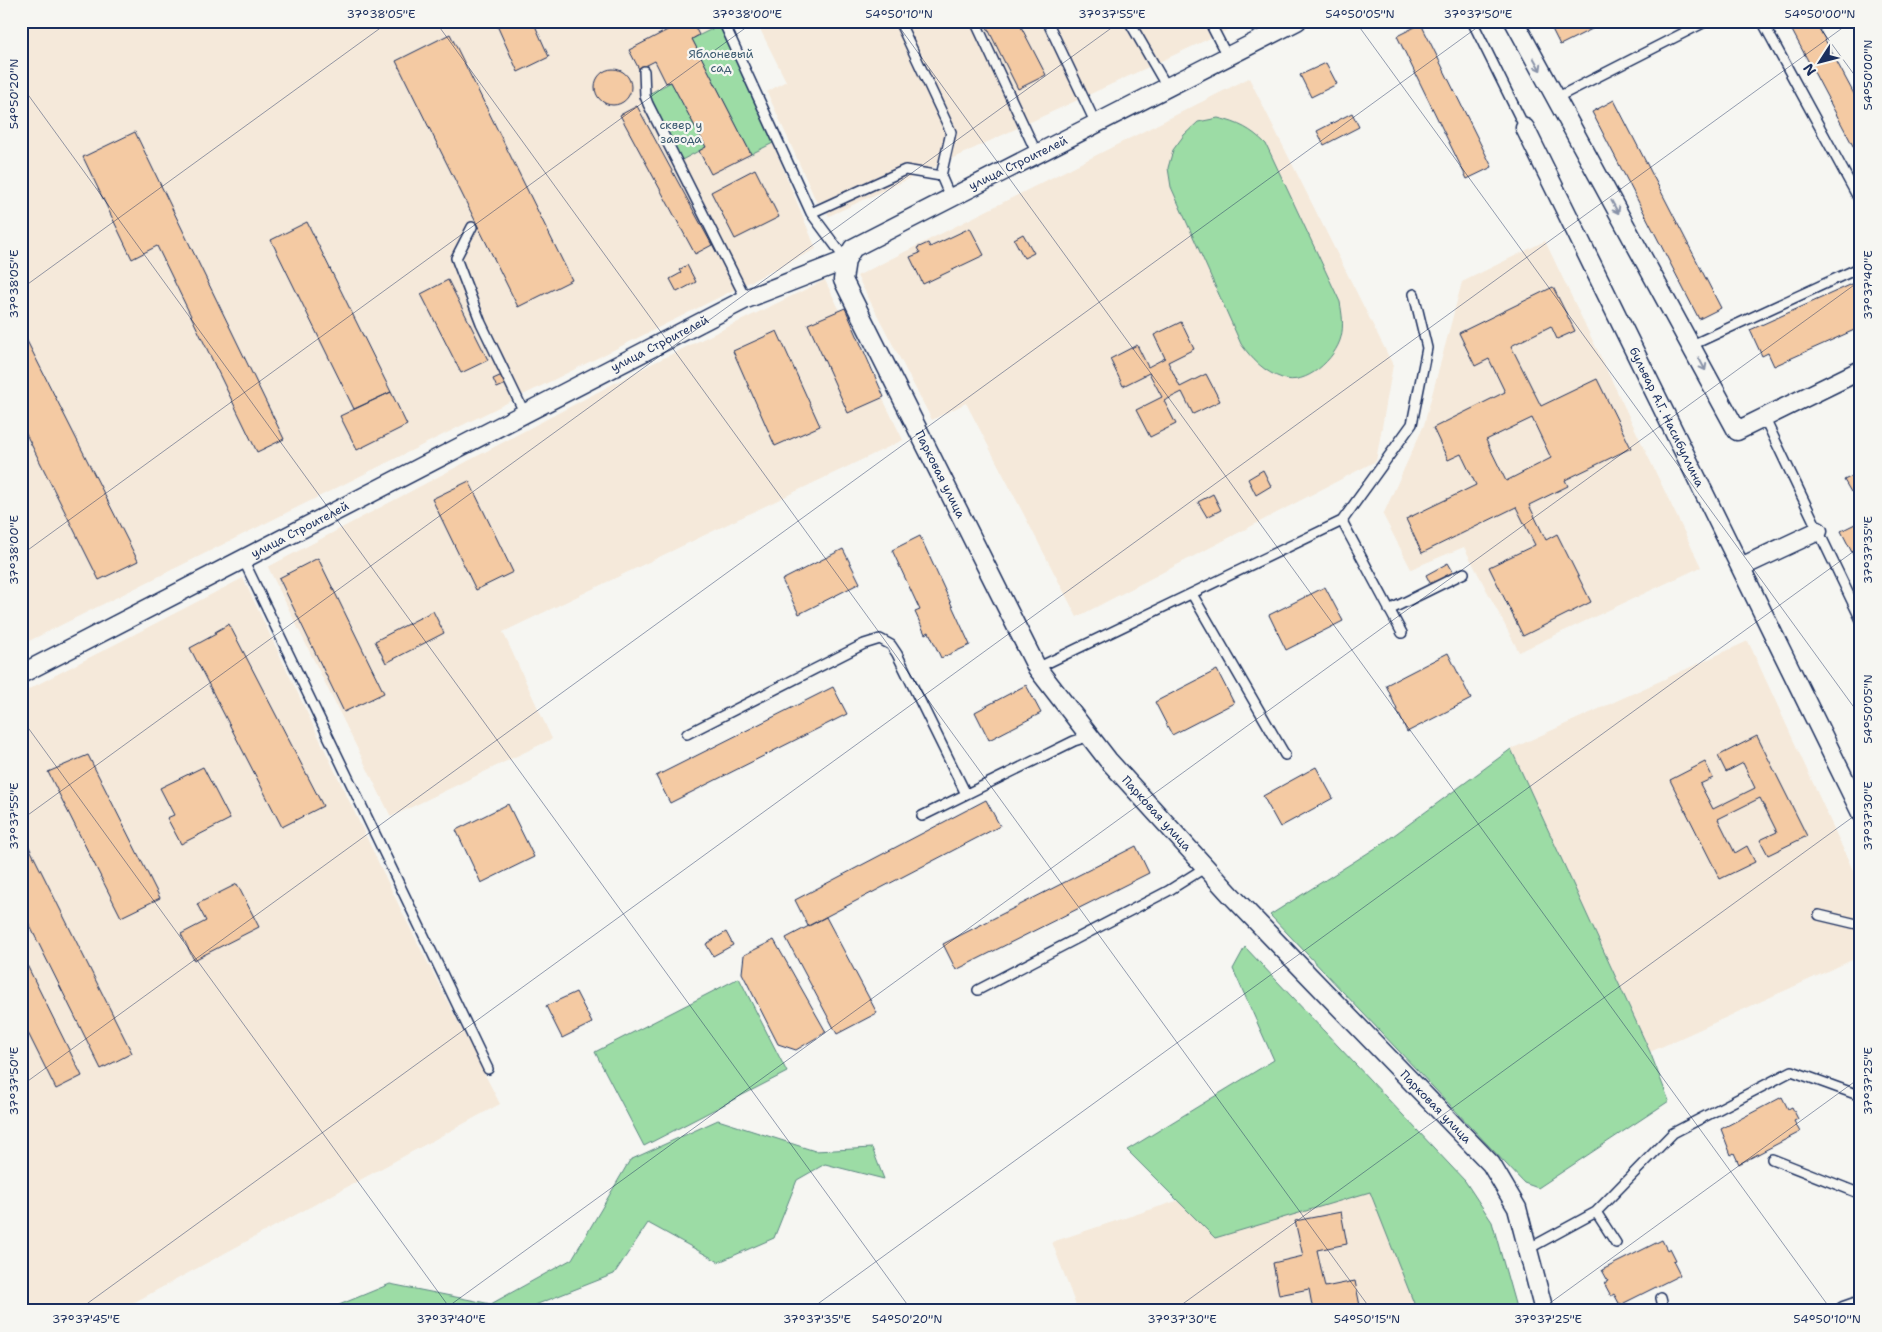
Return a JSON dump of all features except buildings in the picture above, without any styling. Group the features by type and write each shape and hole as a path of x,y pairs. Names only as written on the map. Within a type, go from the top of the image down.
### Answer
{"street":[{"path":"1514,21 1737,430 1861,370"},
{"name":"улица Строителей","path":"21,674 746,299 846,260 853,248 950,196 1096,124 1291,22"},
{"name":"бульвар А.Г. Насибуллина","path":"1525,128 1861,813"},
{"name":"Парковая улица","path":"846,260 843,280 997,592 1037,668 1108,760 1206,867 1491,1164 1517,1208 1544,1311"},
{"path":"1741,567 1818,531"},
{"path":"1844,1311 1861,1305"}],"lane":[{"path":"723,21 811,214 846,260"},
{"path":"899,21 951,132 941,176 950,196"},
{"path":"975,21 1037,154"},
{"path":"1047,21 1096,124"},
{"path":"1129,21 1168,87"},
{"path":"1209,21 1227,56"},
{"name":"бульвар А.Г. Насибуллина","path":"1472,21 1525,128"},
{"path":"1556,98 1707,21"},
{"path":"1762,21 1861,203"},
{"path":"644,71 645,96 648,104 746,299"},
{"path":"811,214 905,170 941,176"},
{"path":"472,227 456,258 481,323 525,414"},
{"path":"1692,345 1861,267"},
{"path":"1037,668 1342,521 1412,424 1427,348 1414,294"},
{"path":"1764,418 1861,620"},
{"path":"1342,521 1402,633"},
{"path":"243,559 488,1069"},
{"path":"1389,610 1464,573"},
{"path":"1192,594 1285,755"},
{"path":"687,734 864,644 880,639 891,645 897,654 966,794"},
{"path":"922,816 1074,741 1090,736"},
{"path":"978,990 1168,891 1206,867"},
{"path":"1819,915 1861,925"},
{"path":"1528,1249 1596,1212 1673,1133 1792,1071 1861,1096"},
{"path":"1772,1159 1861,1194"},
{"path":"1596,1212 1616,1243"},
{"path":"1661,1298 1664,1311"}],"shaded area":[{"path":"21,21 723,21 816,249 21,645"},
{"path":"756,21 1247,21 829,216 821,201 817,203 767,92 786,81"},
{"path":"1249,78 1393,365 1376,461 1077,617 966,403 932,420 857,276"},
{"path":"1545,241 1701,567 1519,652 1464,547 1411,569 1383,515 1424,425 1462,282"},
{"path":"825,280 903,440 503,632 552,739 391,817 268,567 645,367"},
{"path":"243,578 404,916 500,1104 133,1303 136,1311 21,1311 21,693"},
{"path":"1748,641 1861,888 1861,956 1650,1052 1511,749"},
{"path":"1371,1137 1498,1311 1078,1311 1052,1242"}],"green space":[{"name":"Яблоневый сад","path":"720,25 779,140 751,154 692,39"},
{"name":"сквер у завода","path":"671,82 706,147 680,161 645,96"},
{"path":"1218,118 1244,127 1266,144 1340,302 1342,328 1338,345 1326,362 1310,375 1291,380 1282,378 1264,369 1241,344 1171,187 1168,168 1173,150 1184,135 1198,122"},
{"path":"1511,749 1650,1052 1669,1101 1538,1188 1524,1183 1270,915 1382,844"},
{"path":"1245,947 1465,1181 1492,1222 1517,1311 1417,1311 1370,1192 1215,1238 1127,1150 1274,1060 1233,969"},
{"path":"739,978 787,1072 644,1146 595,1052"},
{"path":"718,1120 815,1151 872,1148 884,1179 825,1164 797,1180 774,1238 719,1262 648,1223 614,1274 520,1311 343,1311 339,1305 390,1284 491,1304 572,1259 630,1160"}]}
